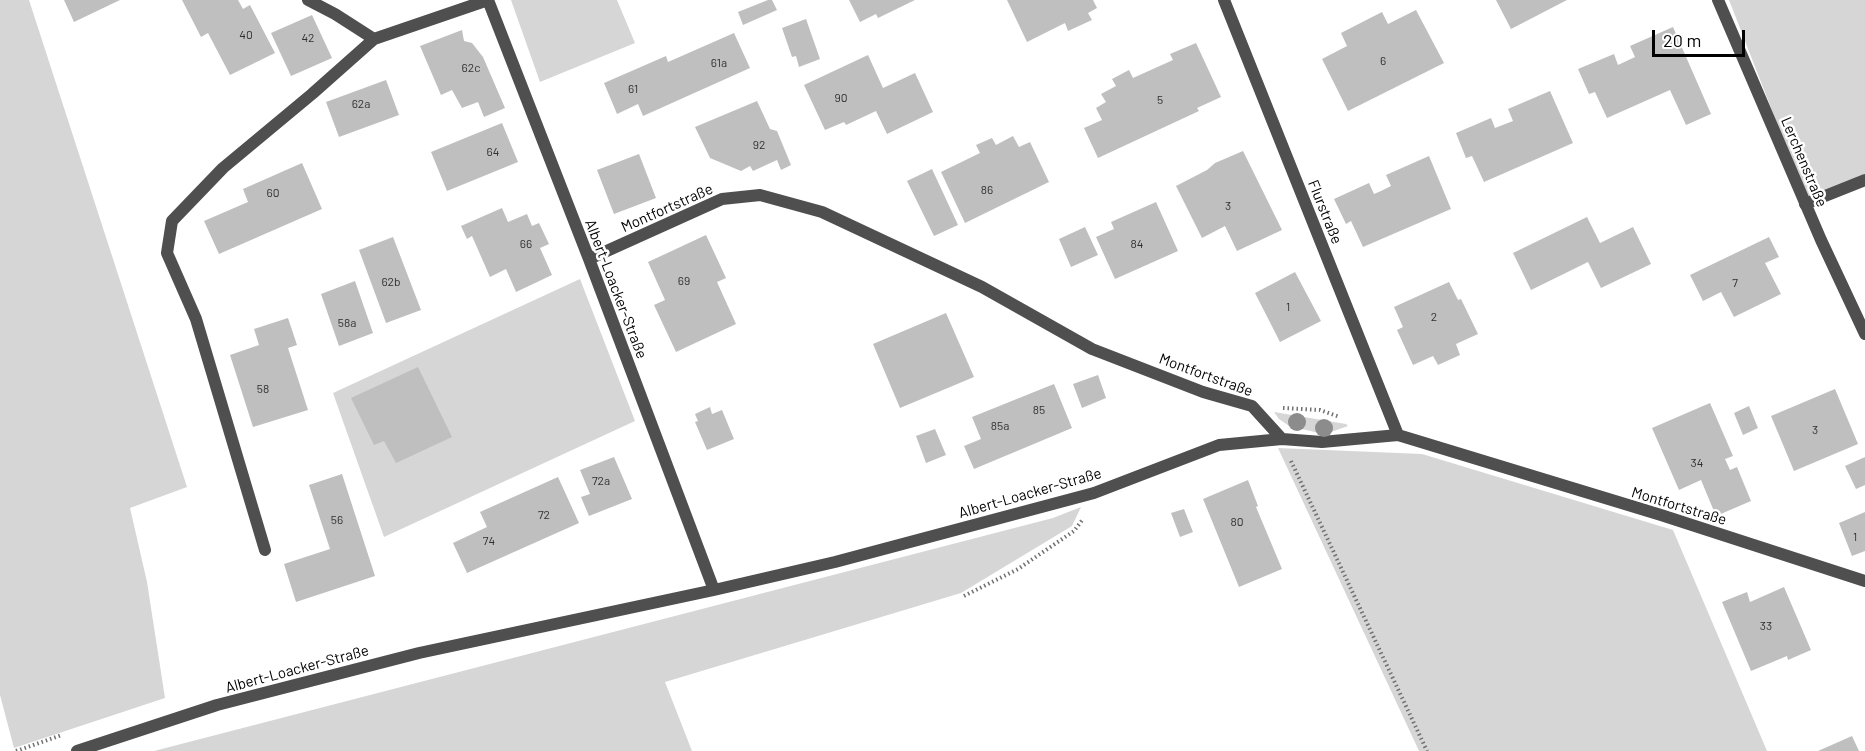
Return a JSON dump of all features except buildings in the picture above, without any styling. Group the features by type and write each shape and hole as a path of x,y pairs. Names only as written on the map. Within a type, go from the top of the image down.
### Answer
{"street":[{"path":"308,0 374,39"},
{"path":"265,550 196,319 167,253 172,221 223,168 374,39 488,0"},
{"name":"Albert-Loacker-Straße","path":"488,0 714,590"},
{"name":"Flurstraße","path":"1224,0 1398,435"},
{"name":"Lerchenstraße","path":"1718,0 1805,204 1865,334"},
{"path":"1805,204 1865,180"},
{"name":"Montfortstraße","path":"589,259 722,199 760,195 822,212 982,287 1092,349 1203,392 1252,406 1282,439 1322,442 1398,435 1661,515 1865,581"},
{"name":"Albert-Loacker-Straße","path":"77,751 217,705 419,653 835,562 1094,493 1219,445 1282,439"}],"path":[{"path":"1252,406 1320,411 1343,417"},
{"path":"1282,439 1427,751"},
{"path":"964,596 1018,569 1074,531 1089,511 1094,493"}],"shaded area":[{"path":"0,0 29,0 187,487 130,508 147,582 165,698 14,748 0,695"},
{"path":"511,0 617,0 635,43 540,82"},
{"path":"1729,0 1865,0 1865,176 1807,200"},
{"path":"580,279 635,421 384,537 333,393"},
{"path":"1274,412 1348,426 1331,432 1319,433 1289,426"},
{"path":"1278,448 1422,454 1673,530 1767,751 1419,751"},
{"path":"1081,507 1072,526 961,593 665,682 692,751 154,751 1053,518"}]}
